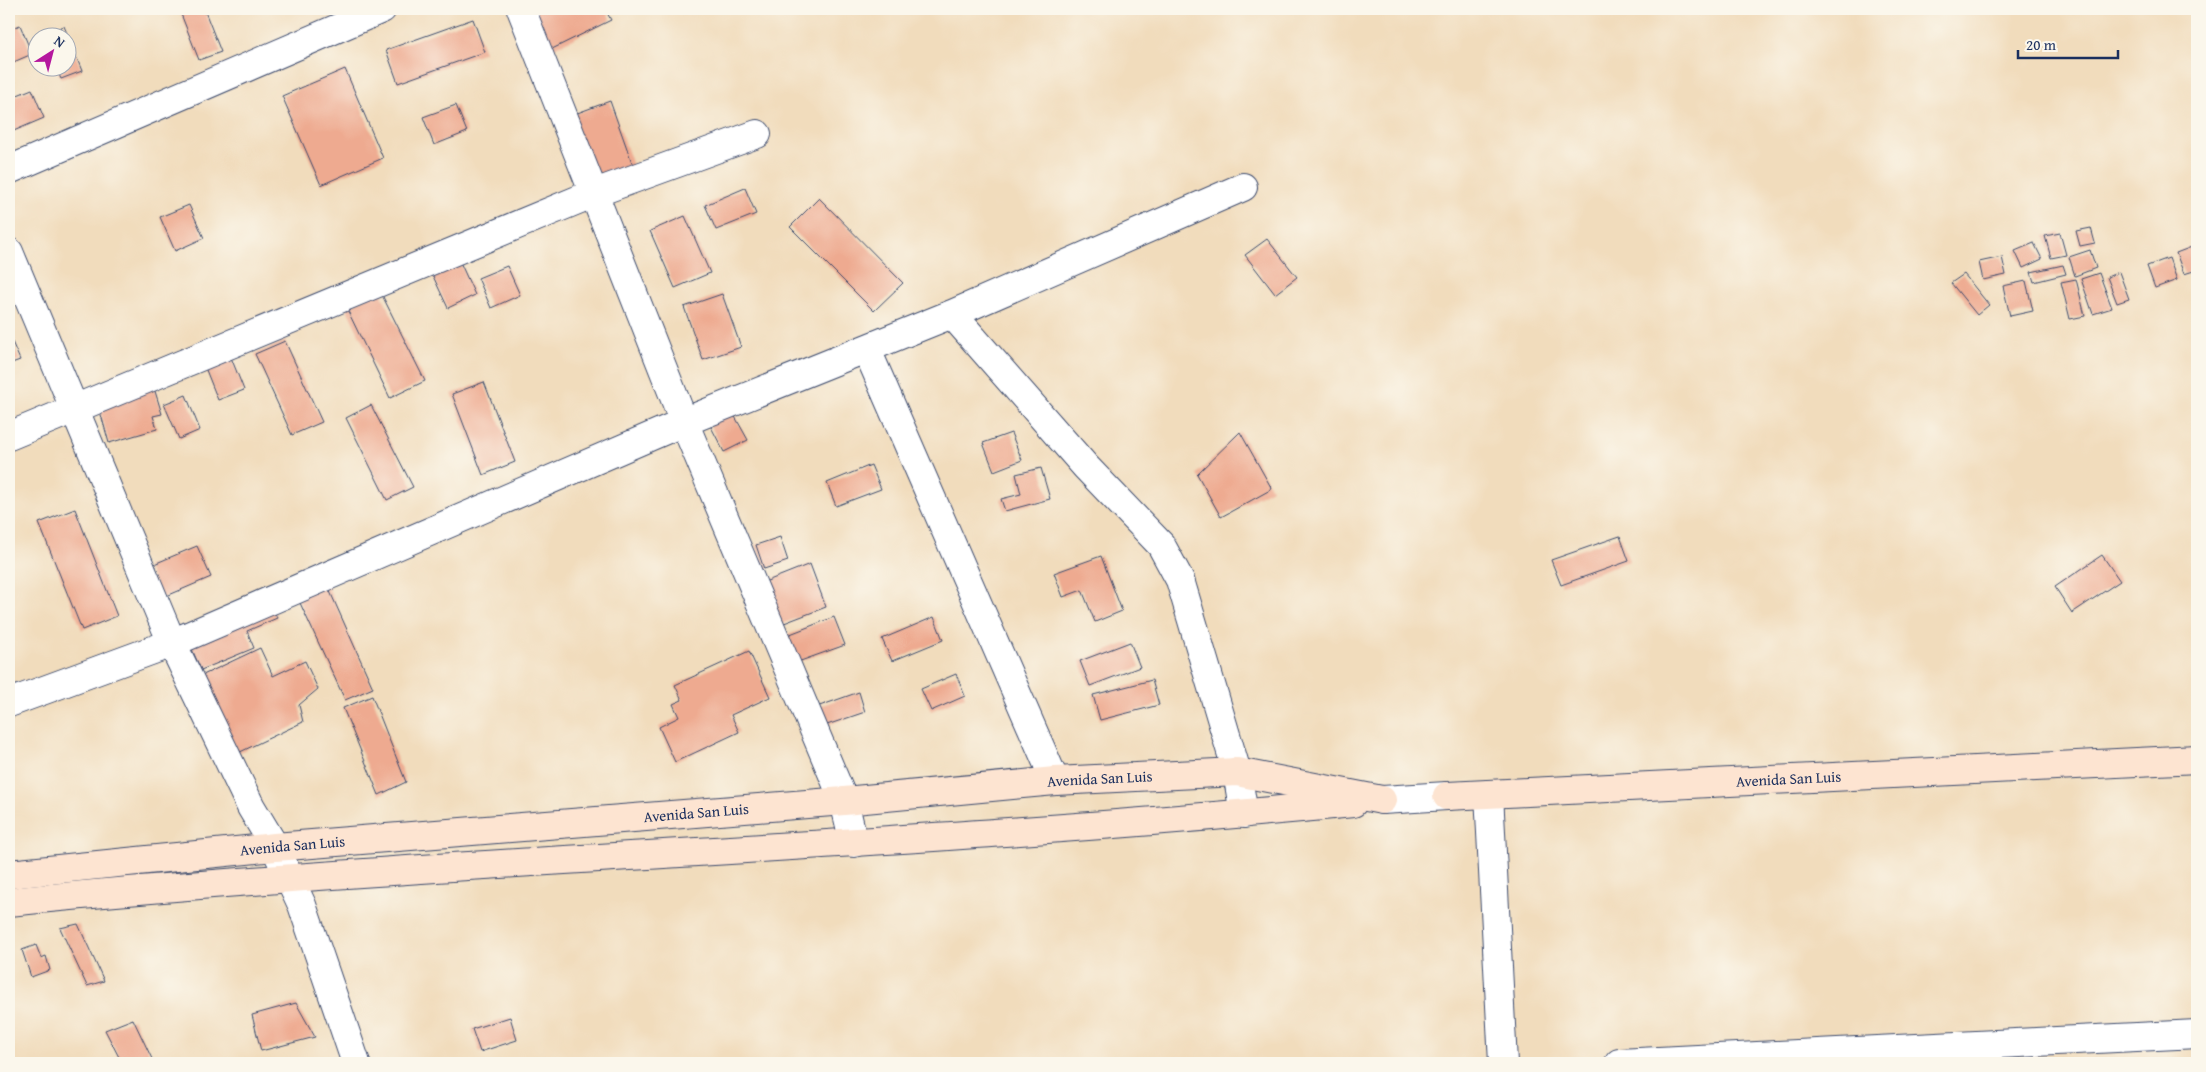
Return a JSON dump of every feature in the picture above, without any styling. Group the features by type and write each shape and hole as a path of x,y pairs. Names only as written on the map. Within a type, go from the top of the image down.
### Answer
{"main road":[{"name":"Avenida San Luis","path":"1447,796 2197,759"},
{"name":"Avenida San Luis","path":"9,874 274,847 844,802 1055,781 1236,772 1382,800"},
{"name":"Avenida San Luis","path":"9,902 160,887 1062,830 1382,800"}],"street":[{"path":"9,170 382,9"},
{"path":"521,9 592,194 684,422 844,802 854,842"},
{"path":"9,436 592,194 758,134"},
{"path":"9,703 172,642 684,422 867,350 952,314 1243,187"},
{"path":"9,252 172,642 251,807 274,847 302,905 356,1063"},
{"path":"952,314 1086,467 1161,545 1180,580 1236,772 1244,814"},
{"path":"867,350 1055,781"},
{"path":"1489,794 1503,1063"},
{"name":"Avenida San Luis","path":"1382,800 1447,796"},
{"path":"1618,1063 2197,1034"}],"building":[{"path":"179,9 204,9 221,52 199,60"},
{"path":"527,9 605,9 611,20 548,51"},
{"path":"473,19 485,52 398,83 386,50"},
{"path":"20,25 28,44 28,56 9,64 9,30"},
{"path":"78,61 82,71 78,73"},
{"path":"345,69 383,158 321,185 282,96"},
{"path":"9,82 15,96 32,89 44,118 9,133"},
{"path":"610,101 635,171 597,184 572,115"},
{"path":"456,105 467,132 434,145 423,117"},
{"path":"745,188 756,214 716,230 705,205"},
{"path":"819,198 903,283 874,311 790,227"},
{"path":"189,205 204,238 175,251 160,217"},
{"path":"685,216 710,273 675,288 650,231"},
{"path":"2091,228 2095,243 2080,246 2076,231"},
{"path":"2060,233 2066,255 2051,258 2045,236"},
{"path":"1267,239 1297,277 1275,294 1245,255"},
{"path":"2034,243 2042,259 2023,268 2015,251"},
{"path":"2197,245 2197,270 2184,274 2176,253"},
{"path":"2090,250 2096,268 2075,276 2069,257"},
{"path":"2002,257 2006,275 1983,280 1979,262"},
{"path":"2169,258 2177,280 2155,288 2147,266"},
{"path":"460,262 475,295 448,308 432,274"},
{"path":"2063,265 2066,274 2034,282 2031,272"},
{"path":"507,266 520,295 491,308 478,278"},
{"path":"2119,272 2129,299 2117,303 2107,277"},
{"path":"2099,273 2112,308 2093,314 2081,279"},
{"path":"1964,274 1989,305 1977,315 1951,283"},
{"path":"2076,279 2085,316 2070,319 2061,282"},
{"path":"2026,281 2033,311 2010,316 2003,286"},
{"path":"380,291 425,381 390,398 346,307"},
{"path":"722,294 741,347 703,360 684,307"},
{"path":"9,335 20,360 9,364"},
{"path":"285,341 322,422 292,435 255,354"},
{"path":"230,355 244,390 218,400 204,365"},
{"path":"484,382 515,462 483,475 452,394"},
{"path":"154,388 162,414 153,416 157,429 109,443 98,404"},
{"path":"186,395 200,430 179,439 164,404"},
{"path":"371,405 413,487 387,500 346,418"},
{"path":"733,413 748,440 724,452 710,425"},
{"path":"1240,432 1272,489 1221,517 1197,474"},
{"path":"1011,433 1022,460 994,471 983,443"},
{"path":"871,465 881,489 836,506 827,483"},
{"path":"1041,468 1050,499 1005,511 1001,499 1021,494 1016,474"},
{"path":"75,509 117,616 82,630 39,523"},
{"path":"1620,536 1629,561 1561,585 1551,560"},
{"path":"780,537 788,561 764,569 756,545"},
{"path":"197,546 211,577 162,598 147,567"},
{"path":"2102,555 2120,581 2072,613 2055,587"},
{"path":"1101,556 1122,611 1095,622 1082,590 1063,597 1054,573"},
{"path":"810,564 826,607 779,625 762,583"},
{"path":"324,578 373,688 345,700 294,590"},
{"path":"272,606 277,618 247,631 254,648 201,670 188,640"},
{"path":"834,617 845,645 795,663 785,636"},
{"path":"934,617 943,640 892,661 882,639"},
{"path":"1130,642 1140,667 1090,686 1080,661"},
{"path":"260,648 273,676 305,661 318,689 299,705 303,722 238,753 201,676"},
{"path":"749,651 770,697 731,715 739,732 675,762 659,727 679,717 673,704 682,700 675,685"},
{"path":"956,674 965,696 931,711 921,689"},
{"path":"1152,680 1159,705 1100,720 1093,695"},
{"path":"859,692 865,712 818,728 811,709"},
{"path":"372,696 406,782 379,795 343,708"},
{"path":"78,924 104,981 87,986 60,928"},
{"path":"36,945 41,958 46,956 50,970 31,977 22,950"},
{"path":"296,1003 315,1037 261,1051 252,1015"},
{"path":"510,1017 517,1040 480,1052 472,1029"},
{"path":"133,1019 153,1061 147,1063 122,1063 105,1030"}]}
